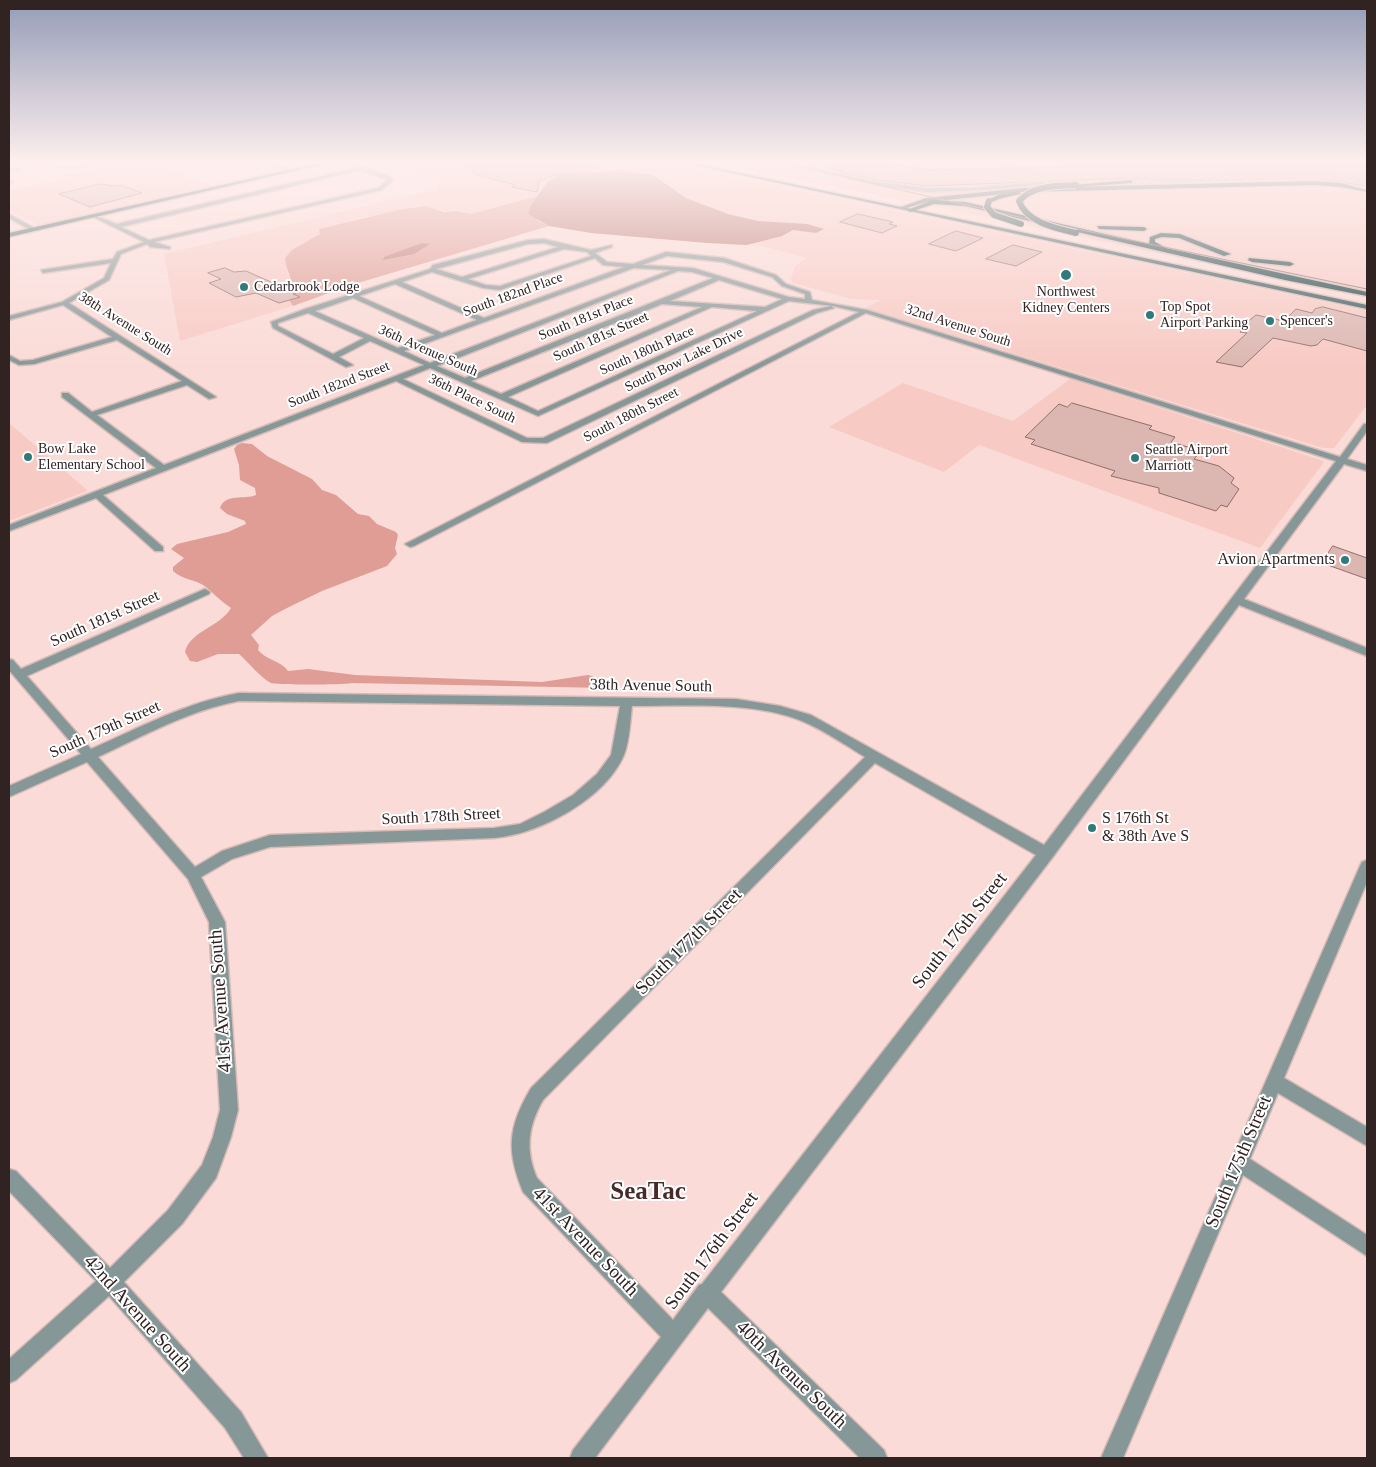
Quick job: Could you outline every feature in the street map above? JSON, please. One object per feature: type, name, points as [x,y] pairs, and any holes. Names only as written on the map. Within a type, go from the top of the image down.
[{"type":"highway","points":[[1059,231],[1142,248]]},
{"type":"highway","points":[[1072,231],[1290,282],[1367,294]]},
{"type":"highway","points":[[1081,231],[1180,253],[1290,282]]},
{"type":"highway","points":[[1180,253],[1154,244],[1151,240],[1160,236],[1181,236],[1195,240],[1213,250],[1238,257],[1290,264]]},
{"type":"main road","points":[[9,235],[27,231]]},
{"type":"main road","points":[[1017,231],[1367,307]]},
{"type":"main road","points":[[1033,231],[1238,275],[1290,282],[1367,302]]},
{"type":"main road","points":[[1238,275],[1267,286],[1290,282]]},
{"type":"street","points":[[128,231],[150,242]]},
{"type":"street","name":"38th Avenue South","points":[[196,231],[150,242],[119,253],[107,280],[64,303],[212,397]]},
{"type":"street","name":"32nd Avenue South","points":[[432,270],[435,266],[536,241],[549,242],[564,247],[580,248],[594,254],[605,264],[693,270],[717,279],[788,299],[865,311],[1367,468]]},
{"type":"street","points":[[349,365],[275,327],[274,322],[432,270],[493,288],[506,286],[594,254],[610,246]]},
{"type":"street","points":[[463,279],[564,247]]},
{"type":"street","name":"South 182nd Place","points":[[398,351],[666,254],[724,260],[774,276],[784,285],[808,293],[809,301]]},
{"type":"street","points":[[43,271],[115,261]]},
{"type":"street","name":"South 182nd Street","points":[[9,528],[680,269]]},
{"type":"street","name":"South 181st Place","points":[[465,381],[717,279]]},
{"type":"street","points":[[396,282],[482,320]]},
{"type":"street","points":[[353,296],[441,335]]},
{"type":"street","name":"South 180th Place","points":[[538,414],[788,299]]},
{"type":"street","name":"South 180th Place","points":[[659,302],[766,310]]},
{"type":"street","points":[[9,318],[64,303]]},
{"type":"street","name":"South 181st Street","points":[[502,398],[712,305]]},
{"type":"street","name":"South Bow Lake Drive","points":[[537,442],[551,438],[815,311],[842,306]]},
{"type":"street","name":"36th Avenue South","points":[[307,310],[538,414]]},
{"type":"street","name":"South 180th Street","points":[[410,544],[865,311]]},
{"type":"street","points":[[9,357],[14,361],[27,363],[118,337]]},
{"type":"street","points":[[334,357],[370,338]]},
{"type":"street","name":"36th Place South","points":[[396,378],[525,440],[537,442]]},
{"type":"street","points":[[90,415],[188,382]]},
{"type":"street","points":[[65,395],[162,468]]},
{"type":"street","name":"South 176th Street","points":[[581,1458],[706,1292],[1047,854],[1367,426]]},
{"type":"street","points":[[97,494],[160,549]]},
{"type":"street","name":"South 181st Street","points":[[14,669],[205,592]]},
{"type":"street","points":[[1238,601],[1367,652]]},
{"type":"street","name":"41st Avenue South","points":[[14,669],[193,875],[217,922],[229,1110],[222,1137],[209,1171],[175,1217],[110,1282]]},
{"type":"street","name":"38th Avenue South","points":[[217,701],[239,697],[736,703],[780,710],[807,718],[1047,854]]},
{"type":"street","name":"South 179th Street","points":[[9,792],[88,754],[217,701]]},
{"type":"street","name":"South 178th Street","points":[[193,875],[227,855],[270,841],[494,833],[522,829],[549,816],[582,794],[602,777],[617,756],[627,702]]},
{"type":"street","name":"South 177th Street","points":[[518,1138],[524,1114],[537,1094],[874,756]]},
{"type":"street","name":"South 175th Street","points":[[1112,1458],[1367,866]]},
{"type":"street","points":[[1274,1081],[1367,1137]]},
{"type":"street","name":"41st Avenue South","points":[[518,1138],[520,1164],[530,1185],[674,1336]]},
{"type":"street","points":[[1239,1162],[1367,1246]]},
{"type":"street","name":"42nd Avenue South","points":[[9,1178],[110,1282],[233,1420],[257,1458]]},
{"type":"street","points":[[9,1373],[110,1282]]},
{"type":"street","name":"40th Avenue South","points":[[706,1292],[876,1458]]},
{"type":"shaded area","points":[[259,231],[320,231],[321,234],[293,250],[287,273],[293,284],[293,292],[287,297],[293,306],[180,341],[164,254]]},
{"type":"shaded area","points":[[319,231],[531,231],[348,286],[293,306],[287,297],[293,292],[285,258],[292,250],[320,234]]},
{"type":"shaded area","points":[[582,231],[790,231],[782,236],[747,245]]},
{"type":"shaded area","points":[[789,231],[816,233],[817,231],[993,231],[1367,311],[1367,405],[1334,448],[1323,448],[865,308],[881,300],[851,299],[790,282],[795,266],[807,258],[754,244]]},
{"type":"shaded area","points":[[1054,231],[1367,231],[1367,297]]},
{"type":"shaded area","points":[[422,243],[430,244],[414,254],[383,260],[384,257]]},
{"type":"shaded area","points":[[1070,379],[1324,462],[1260,548],[979,445],[944,472],[829,427],[903,383],[1013,421]]},
{"type":"shaded area","name":"Bow Lake Elementary School","points":[[9,423],[87,490],[87,491],[9,521]]},
{"type":"shaded area","points":[[242,443],[252,444],[267,456],[312,479],[322,490],[336,495],[358,514],[369,516],[377,524],[396,532],[398,535],[395,548],[397,554],[387,566],[322,591],[287,608],[272,616],[251,635],[259,645],[258,650],[265,656],[281,664],[288,671],[308,669],[355,675],[542,682],[588,675],[602,679],[609,686],[606,688],[352,683],[275,684],[263,677],[239,654],[218,654],[197,662],[190,661],[185,652],[188,645],[199,634],[220,620],[231,608],[202,584],[181,577],[173,571],[173,567],[184,558],[171,549],[177,544],[228,532],[246,524],[245,521],[227,514],[220,508],[226,500],[256,495],[255,488],[240,480],[239,465],[234,449]]},
{"type":"building","points":[[955,231],[983,238],[956,251],[929,244]]},
{"type":"building","points":[[1013,245],[1042,252],[1016,266],[986,259]]},
{"type":"building","name":"Cedarbrook Lodge","points":[[225,268],[234,272],[246,271],[296,293],[293,294],[300,297],[279,303],[256,293],[236,297],[209,283],[221,279],[208,273]]},
{"type":"building","points":[[1323,307],[1367,318],[1367,351],[1323,339],[1317,345],[1311,346],[1273,338],[1242,367],[1216,362],[1247,333],[1240,332],[1242,329],[1240,328],[1256,315],[1284,321],[1296,309],[1312,313],[1315,309]]},
{"type":"building","name":"Seattle Airport Marriott","points":[[1072,403],[1152,426],[1149,429],[1175,437],[1171,442],[1201,451],[1194,459],[1219,466],[1234,478],[1231,483],[1239,489],[1227,507],[1221,505],[1216,511],[1159,493],[1159,488],[1111,476],[1115,471],[1031,444],[1035,440],[1025,437],[1059,404],[1067,407]]},
{"type":"building","name":"Avion Apartments","points":[[1333,546],[1367,558],[1367,579],[1322,563]]},
{"type":"tram line","points":[[1089,231],[1367,289]]},
{"type":"place","name":"Northwest Kidney Centers","points":[[1066,275]]},
{"type":"place","name":"Cedarbrook Lodge","points":[[244,287]]},
{"type":"place","name":"Top Spot Airport Parking","points":[[1150,315]]},
{"type":"place","name":"Spencer's","points":[[1270,321]]},
{"type":"place","name":"Bow Lake Elementary School","points":[[28,457]]},
{"type":"place","name":"Seattle Airport Marriott","points":[[1135,458]]},
{"type":"place","name":"Avion Apartments","points":[[1345,560]]},
{"type":"place","name":"S 176th St & 38th Ave S","points":[[1092,828]]},
{"type":"district","name":"SeaTac","points":[[648,1193]]}]
